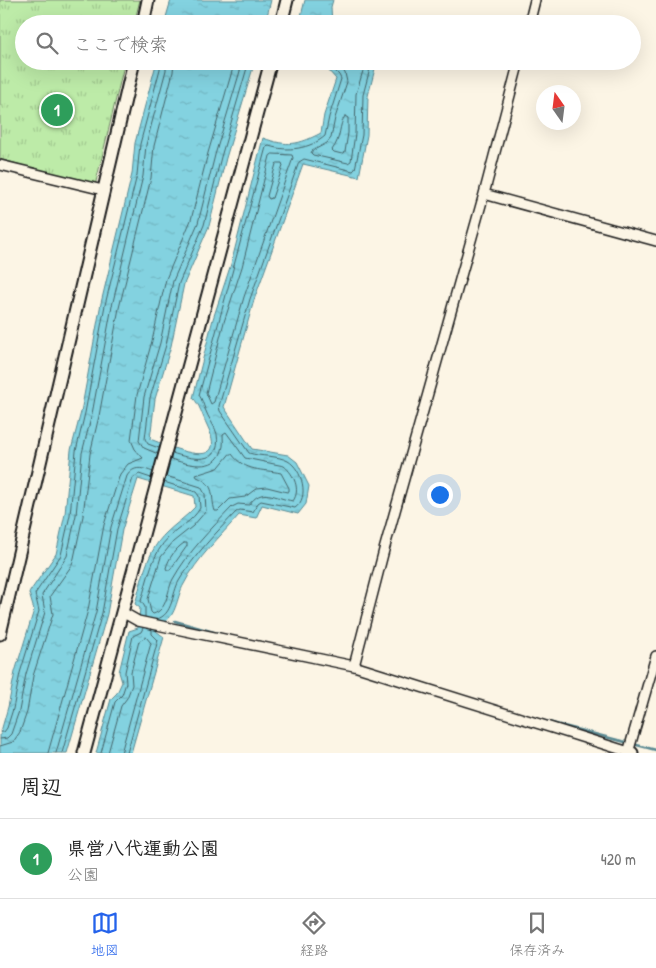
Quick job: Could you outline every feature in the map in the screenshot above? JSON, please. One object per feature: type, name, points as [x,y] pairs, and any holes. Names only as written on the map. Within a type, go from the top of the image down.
[{"type":"street","points":[[145,15],[148,0]]},
{"type":"street","points":[[283,15],[287,0]]},
{"type":"street","points":[[531,15],[535,0]]},
{"type":"street","points":[[0,634],[132,70]]},
{"type":"street","points":[[84,753],[268,70]]},
{"type":"street","points":[[354,666],[384,550],[484,194],[517,70]]},
{"type":"street","points":[[0,165],[103,190]]},
{"type":"street","points":[[484,194],[656,241]]},
{"type":"street","points":[[122,612],[138,621],[157,626],[354,666],[630,749],[656,656]]},
{"type":"green space","points":[[0,0],[140,0],[136,15],[15,15],[15,70],[123,70],[95,186],[0,159]]},
{"type":"water","points":[[171,0],[271,0],[267,15],[167,15]]},
{"type":"water","points":[[305,0],[333,0],[331,15],[301,15]]},
{"type":"water","points":[[154,70],[252,70],[226,158],[209,226],[184,284],[171,346],[155,399],[150,439],[183,451],[205,453],[211,449],[212,440],[199,407],[193,398],[213,319],[231,264],[263,138],[286,144],[306,140],[321,133],[324,115],[336,79],[328,70],[375,70],[368,96],[367,135],[359,177],[303,164],[254,300],[224,407],[252,449],[288,455],[297,462],[309,486],[306,504],[298,514],[262,505],[256,518],[239,515],[209,548],[189,574],[181,589],[173,613],[165,622],[159,624],[156,631],[164,637],[131,753],[96,753],[111,699],[117,693],[122,682],[119,672],[129,631],[138,628],[140,608],[135,604],[150,557],[154,548],[166,533],[195,507],[194,496],[138,479],[122,530],[107,614],[67,753],[0,753],[0,735],[15,672],[34,610],[29,593],[56,554],[65,514],[71,450],[81,412],[101,303],[132,174],[135,143]]},
{"type":"waterway","points":[[175,621],[221,634]]},
{"type":"waterway","points":[[533,718],[656,750]]},
{"type":"place","name":"県営八代運動公園","points":[[57,110]]}]
